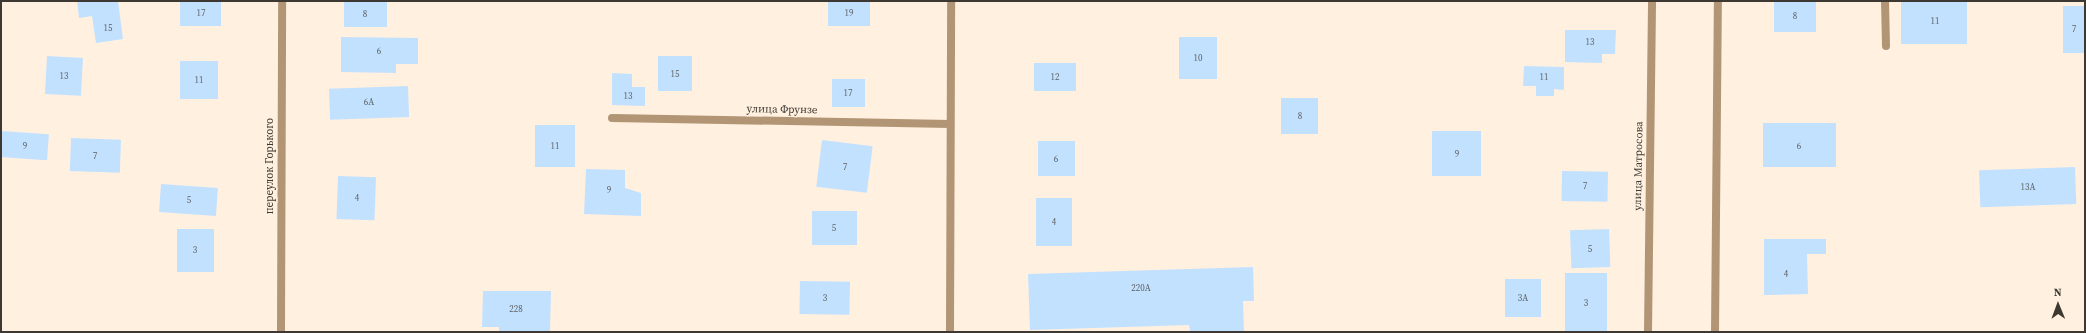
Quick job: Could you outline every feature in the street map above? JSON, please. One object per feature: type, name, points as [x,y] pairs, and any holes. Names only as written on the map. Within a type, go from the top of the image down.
[{"type":"street","name":"переулок Горького","points":[[280,332],[282,1]]},
{"type":"street","points":[[950,332],[951,1]]},
{"type":"street","name":"улица Матросова","points":[[1648,332],[1652,1]]},
{"type":"street","points":[[1715,332],[1718,1]]},
{"type":"street","points":[[1885,1],[1886,46]]},
{"type":"street","name":"улица Фрунзе","points":[[612,118],[950,124]]},
{"type":"building","points":[[77,1],[118,1],[123,39],[96,43],[92,16],[79,18]]},
{"type":"building","points":[[180,1],[221,1],[221,26],[180,26]]},
{"type":"building","points":[[344,1],[387,1],[387,27],[344,27]]},
{"type":"building","points":[[828,1],[870,1],[870,26],[828,26]]},
{"type":"building","points":[[1774,1],[1816,1],[1816,32],[1774,32]]},
{"type":"building","points":[[1901,1],[1967,1],[1967,44],[1901,44]]},
{"type":"building","points":[[2063,6],[2085,6],[2085,53],[2063,53]]},
{"type":"building","points":[[1565,30],[1616,30],[1615,54],[1602,54],[1602,63],[1565,62]]},
{"type":"building","points":[[341,37],[418,38],[418,64],[396,64],[396,73],[341,72]]},
{"type":"building","points":[[1179,37],[1217,37],[1217,79],[1179,79]]},
{"type":"building","points":[[47,56],[83,58],[81,96],[45,94]]},
{"type":"building","points":[[658,56],[692,56],[692,91],[658,91]]},
{"type":"building","points":[[180,61],[218,61],[218,99],[180,99]]},
{"type":"building","points":[[1034,63],[1076,63],[1076,91],[1034,91]]},
{"type":"building","points":[[1524,66],[1564,67],[1564,90],[1554,89],[1554,96],[1536,96],[1536,86],[1523,86]]},
{"type":"building","points":[[612,73],[632,74],[632,87],[645,87],[645,106],[612,105]]},
{"type":"building","points":[[832,79],[865,79],[865,107],[832,107]]},
{"type":"building","points":[[408,86],[409,117],[330,120],[329,89]]},
{"type":"building","points":[[1281,98],[1318,98],[1318,134],[1281,134]]},
{"type":"building","points":[[1763,123],[1836,123],[1836,167],[1763,167]]},
{"type":"building","points":[[535,125],[575,125],[575,167],[535,167]]},
{"type":"building","points":[[1,131],[49,134],[47,160],[1,157]]},
{"type":"building","points":[[1432,131],[1481,131],[1481,176],[1432,176]]},
{"type":"building","points":[[71,138],[121,140],[120,173],[70,171]]},
{"type":"building","points":[[822,140],[873,146],[867,193],[816,187]]},
{"type":"building","points":[[1038,141],[1075,141],[1075,176],[1038,176]]},
{"type":"building","points":[[2075,167],[2076,204],[1980,207],[1979,170]]},
{"type":"building","points":[[586,169],[625,170],[625,188],[641,193],[641,216],[584,214]]},
{"type":"building","points":[[1562,171],[1608,172],[1607,202],[1561,201]]},
{"type":"building","points":[[338,176],[376,177],[374,220],[336,219]]},
{"type":"building","points":[[161,184],[218,188],[216,216],[159,212]]},
{"type":"building","points":[[1036,198],[1072,198],[1072,246],[1036,246]]},
{"type":"building","points":[[812,211],[857,211],[857,245],[812,245]]},
{"type":"building","points":[[177,229],[214,229],[214,272],[177,272]]},
{"type":"building","points":[[1609,229],[1610,267],[1571,268],[1570,230]]},
{"type":"building","points":[[1764,239],[1826,239],[1826,254],[1807,254],[1808,294],[1764,295]]},
{"type":"building","points":[[1253,267],[1254,301],[1243,301],[1244,332],[1190,332],[1189,325],[1030,330],[1028,274]]},
{"type":"building","points":[[1565,273],[1607,273],[1607,332],[1565,332]]},
{"type":"building","points":[[1505,279],[1541,279],[1541,317],[1505,317]]},
{"type":"building","points":[[800,281],[850,282],[849,315],[799,314]]},
{"type":"building","points":[[483,291],[551,291],[550,332],[499,332],[499,327],[482,327]]}]
